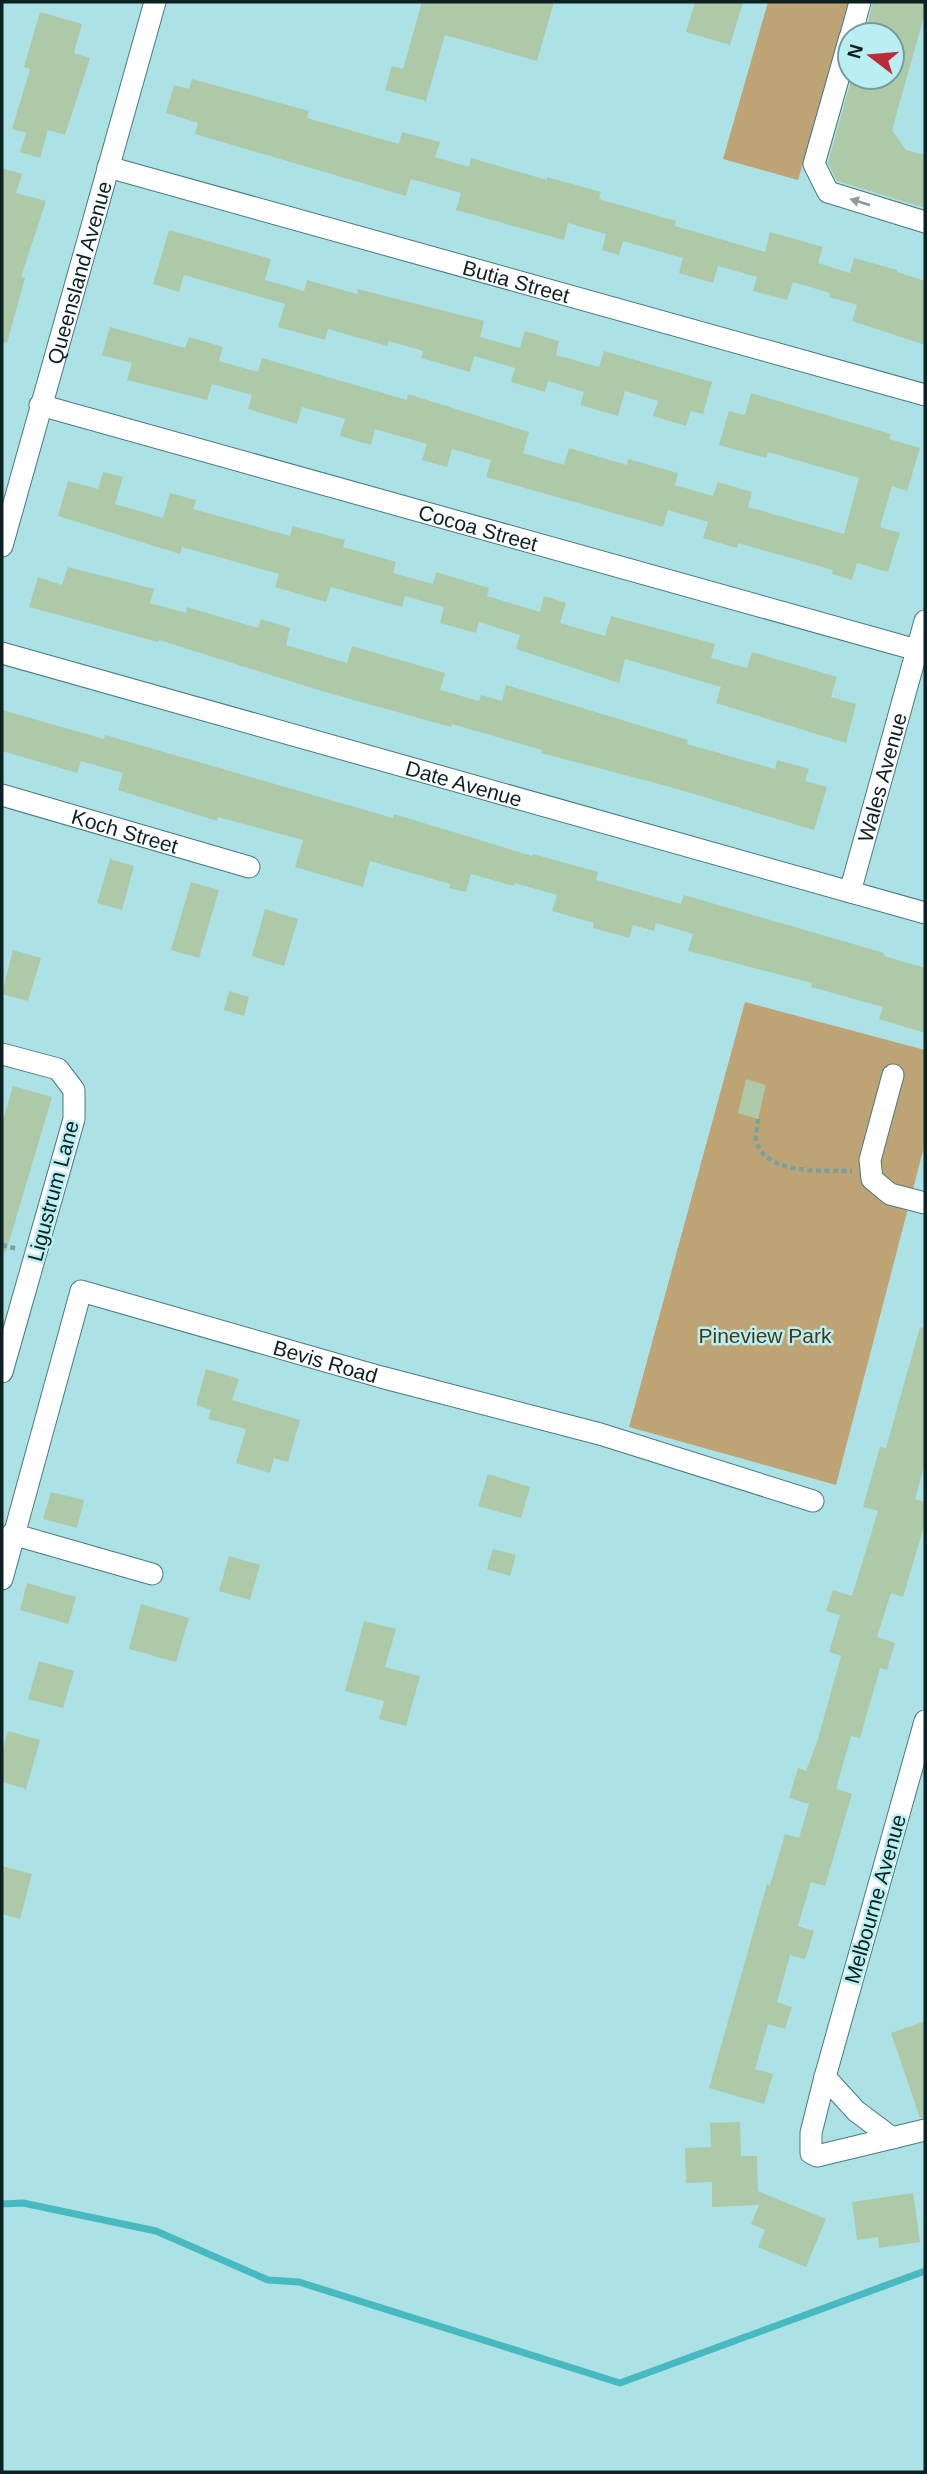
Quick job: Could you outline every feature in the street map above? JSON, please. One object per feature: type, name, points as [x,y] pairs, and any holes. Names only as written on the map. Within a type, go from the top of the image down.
[{"type":"street","name":"Queensland Avenue","points":[[2,546],[155,2]]},
{"type":"street","points":[[854,21],[860,2]]},
{"type":"street","points":[[836,86],[814,164],[828,192],[925,222]]},
{"type":"street","name":"Butia Street","points":[[108,167],[925,395]]},
{"type":"street","name":"Cocoa Street","points":[[40,405],[917,650]]},
{"type":"street","name":"Wales Avenue","points":[[850,892],[925,621]]},
{"type":"street","name":"Date Avenue","points":[[2,653],[925,913]]},
{"type":"street","name":"Koch Street","points":[[2,795],[249,866]]},
{"type":"street","name":"Ligustrum Lane","points":[[2,1054],[58,1069],[74,1090],[74,1119],[2,1372]]},
{"type":"street","points":[[893,1075],[870,1160],[872,1179],[890,1194],[925,1203]]},
{"type":"street","name":"Bevis Road","points":[[2,1579],[12,1534],[81,1291],[381,1377],[600,1434],[813,1501]]},
{"type":"street","points":[[12,1534],[152,1574]]},
{"type":"street","name":"Melbourne Avenue","points":[[892,2138],[817,2156],[811,2153],[811,2133],[825,2077],[925,1721]]},
{"type":"street","points":[[825,2077],[856,2111],[892,2138],[925,2130]]},
{"type":"path","points":[[758,1119],[756,1141],[764,1154],[778,1164],[871,1170]]},
{"type":"green space","points":[[768,2],[852,2],[846,21],[836,21],[836,55],[798,180],[723,159]]},
{"type":"green space","name":"Pineview Park","points":[[745,1002],[925,1050],[925,1143],[836,1485],[629,1427]]},
{"type":"building","points":[[422,2],[554,2],[537,61],[445,35],[426,101],[385,90],[392,66],[403,69]]},
{"type":"building","points":[[695,2],[743,2],[730,45],[686,32]]},
{"type":"building","points":[[873,2],[925,2],[925,13],[906,80],[906,21],[868,21]]},
{"type":"building","points":[[40,12],[82,24],[74,53],[90,58],[65,135],[48,130],[40,158],[20,152],[26,133],[12,129],[30,69],[24,67]]},
{"type":"building","points":[[192,79],[309,111],[307,118],[399,144],[402,132],[440,142],[435,157],[469,167],[471,158],[601,192],[599,199],[676,221],[675,226],[765,252],[770,232],[823,247],[818,263],[850,273],[854,258],[897,270],[925,281],[925,345],[852,321],[857,305],[829,297],[830,293],[793,282],[787,300],[753,291],[757,277],[718,266],[713,283],[679,273],[683,258],[623,241],[619,255],[602,250],[606,234],[568,223],[564,240],[456,210],[461,193],[411,179],[406,196],[195,134],[198,123],[166,113],[174,85],[189,89]]},
{"type":"building","points":[[848,91],[903,91],[892,130],[906,150],[925,155],[925,208],[837,181],[828,163]]},
{"type":"building","points":[[2,168],[22,174],[16,193],[46,201],[21,277],[25,278],[7,343],[2,342]]},
{"type":"building","points":[[169,230],[271,259],[265,280],[304,291],[307,280],[357,294],[358,289],[484,321],[480,337],[520,348],[525,331],[559,341],[556,355],[599,367],[604,351],[712,382],[703,414],[691,411],[686,426],[653,416],[658,401],[625,391],[618,416],[580,405],[584,392],[548,381],[545,392],[511,382],[515,368],[474,356],[470,372],[421,358],[423,351],[389,341],[387,346],[328,329],[325,340],[278,327],[285,304],[184,275],[179,292],[153,284]]},
{"type":"building","points":[[110,327],[185,348],[189,337],[223,347],[219,361],[258,372],[262,358],[407,400],[408,394],[529,432],[523,453],[564,465],[569,448],[627,465],[628,459],[678,473],[675,485],[713,496],[718,482],[752,492],[748,507],[844,534],[859,478],[768,452],[766,458],[719,445],[729,411],[745,415],[751,393],[891,434],[889,439],[920,448],[907,491],[892,486],[880,527],[900,533],[888,572],[857,563],[852,580],[832,574],[833,570],[738,543],[737,548],[703,538],[708,522],[668,510],[663,527],[486,477],[491,460],[452,449],[447,467],[422,460],[427,444],[375,429],[371,445],[340,436],[345,419],[302,407],[297,424],[248,409],[252,395],[212,384],[207,400],[127,380],[132,363],[102,355]]},
{"type":"building","points":[[103,472],[123,477],[115,504],[163,518],[170,493],[196,500],[193,509],[290,536],[293,526],[345,540],[343,547],[396,562],[393,573],[433,584],[436,572],[489,588],[487,596],[540,612],[544,596],[566,603],[560,623],[605,636],[611,616],[715,644],[711,658],[747,668],[752,652],[837,677],[831,697],[856,704],[846,743],[716,703],[721,687],[625,659],[619,683],[516,649],[520,635],[479,622],[476,633],[440,623],[444,607],[405,596],[402,607],[331,587],[326,602],[275,587],[279,574],[182,547],[180,554],[58,516],[68,481],[98,489]]},
{"type":"building","points":[[68,567],[154,589],[150,603],[186,613],[187,607],[258,628],[261,619],[290,628],[286,645],[347,663],[352,646],[445,673],[440,690],[479,701],[481,695],[502,701],[506,685],[688,740],[687,744],[775,769],[777,760],[809,769],[805,781],[827,787],[814,830],[674,788],[541,753],[542,750],[452,724],[451,727],[325,692],[159,640],[158,642],[29,607],[38,577],[62,585]]},
{"type":"building","points":[[2,710],[104,739],[105,735],[393,818],[394,814],[532,856],[533,854],[598,872],[596,880],[681,904],[684,895],[884,953],[884,956],[925,968],[925,1033],[879,1019],[883,1007],[811,987],[812,983],[688,951],[693,934],[656,923],[654,931],[633,925],[629,938],[593,928],[594,923],[552,911],[557,895],[515,883],[514,886],[471,874],[466,892],[449,888],[450,884],[370,861],[363,887],[295,867],[303,840],[218,817],[217,821],[118,790],[123,773],[81,761],[77,773],[2,751]]},
{"type":"building","points":[[110,859],[134,866],[122,910],[97,903]]},
{"type":"building","points":[[191,882],[219,890],[199,958],[171,950]]},
{"type":"building","points":[[265,909],[298,919],[284,966],[252,956]]},
{"type":"building","points":[[13,950],[41,958],[28,1001],[2,994]]},
{"type":"building","points":[[229,991],[249,997],[244,1016],[224,1010]]},
{"type":"building","points":[[746,1079],[766,1085],[758,1119],[738,1113]]},
{"type":"building","points":[[13,1086],[52,1097],[6,1252],[2,1251],[2,1124]]},
{"type":"building","points":[[920,1327],[925,1328],[925,1463],[915,1499],[925,1502],[925,1523],[903,1597],[891,1593],[877,1637],[895,1643],[887,1670],[880,1668],[860,1738],[851,1736],[836,1789],[852,1794],[825,1886],[811,1882],[798,1926],[814,1931],[805,1959],[790,1955],[777,2002],[792,2007],[785,2029],[768,2024],[755,2069],[773,2074],[764,2104],[709,2088],[767,1884],[770,1885],[785,1834],[799,1838],[809,1804],[789,1798],[798,1768],[806,1771],[817,1742],[841,1656],[829,1652],[840,1615],[826,1611],[833,1590],[852,1596],[878,1511],[863,1507],[880,1447],[886,1448]]},
{"type":"building","points":[[206,1369],[239,1379],[232,1400],[300,1420],[288,1462],[274,1458],[270,1473],[236,1463],[246,1429],[208,1419],[211,1410],[196,1405]]},
{"type":"building","points":[[488,1474],[530,1487],[521,1518],[478,1506]]},
{"type":"building","points":[[51,1492],[84,1500],[77,1528],[43,1519]]},
{"type":"building","points":[[493,1549],[516,1555],[510,1576],[487,1569]]},
{"type":"building","points":[[229,1556],[260,1565],[250,1600],[219,1591]]},
{"type":"building","points":[[27,1583],[76,1597],[68,1624],[20,1610]]},
{"type":"building","points":[[141,1604],[189,1618],[176,1662],[129,1649]]},
{"type":"building","points":[[364,1621],[396,1629],[385,1667],[420,1676],[406,1726],[379,1719],[384,1701],[345,1691]]},
{"type":"building","points":[[39,1661],[74,1671],[63,1708],[28,1699]]},
{"type":"building","points":[[8,1731],[40,1740],[26,1789],[2,1782],[2,1752]]},
{"type":"building","points":[[2,1866],[32,1874],[20,1919],[2,1914]]},
{"type":"building","points":[[925,2021],[925,2117],[920,2118],[891,2033]]},
{"type":"building","points":[[740,2122],[741,2156],[757,2156],[758,2191],[826,2219],[806,2267],[758,2247],[765,2230],[751,2224],[759,2205],[712,2207],[712,2182],[686,2183],[685,2148],[711,2147],[710,2123]]},
{"type":"building","points":[[913,2193],[920,2242],[879,2248],[878,2237],[857,2240],[852,2202]]},
{"type":"waterway","points":[[2,2204],[23,2203],[156,2231],[268,2280],[299,2282],[620,2383],[925,2271]]}]
